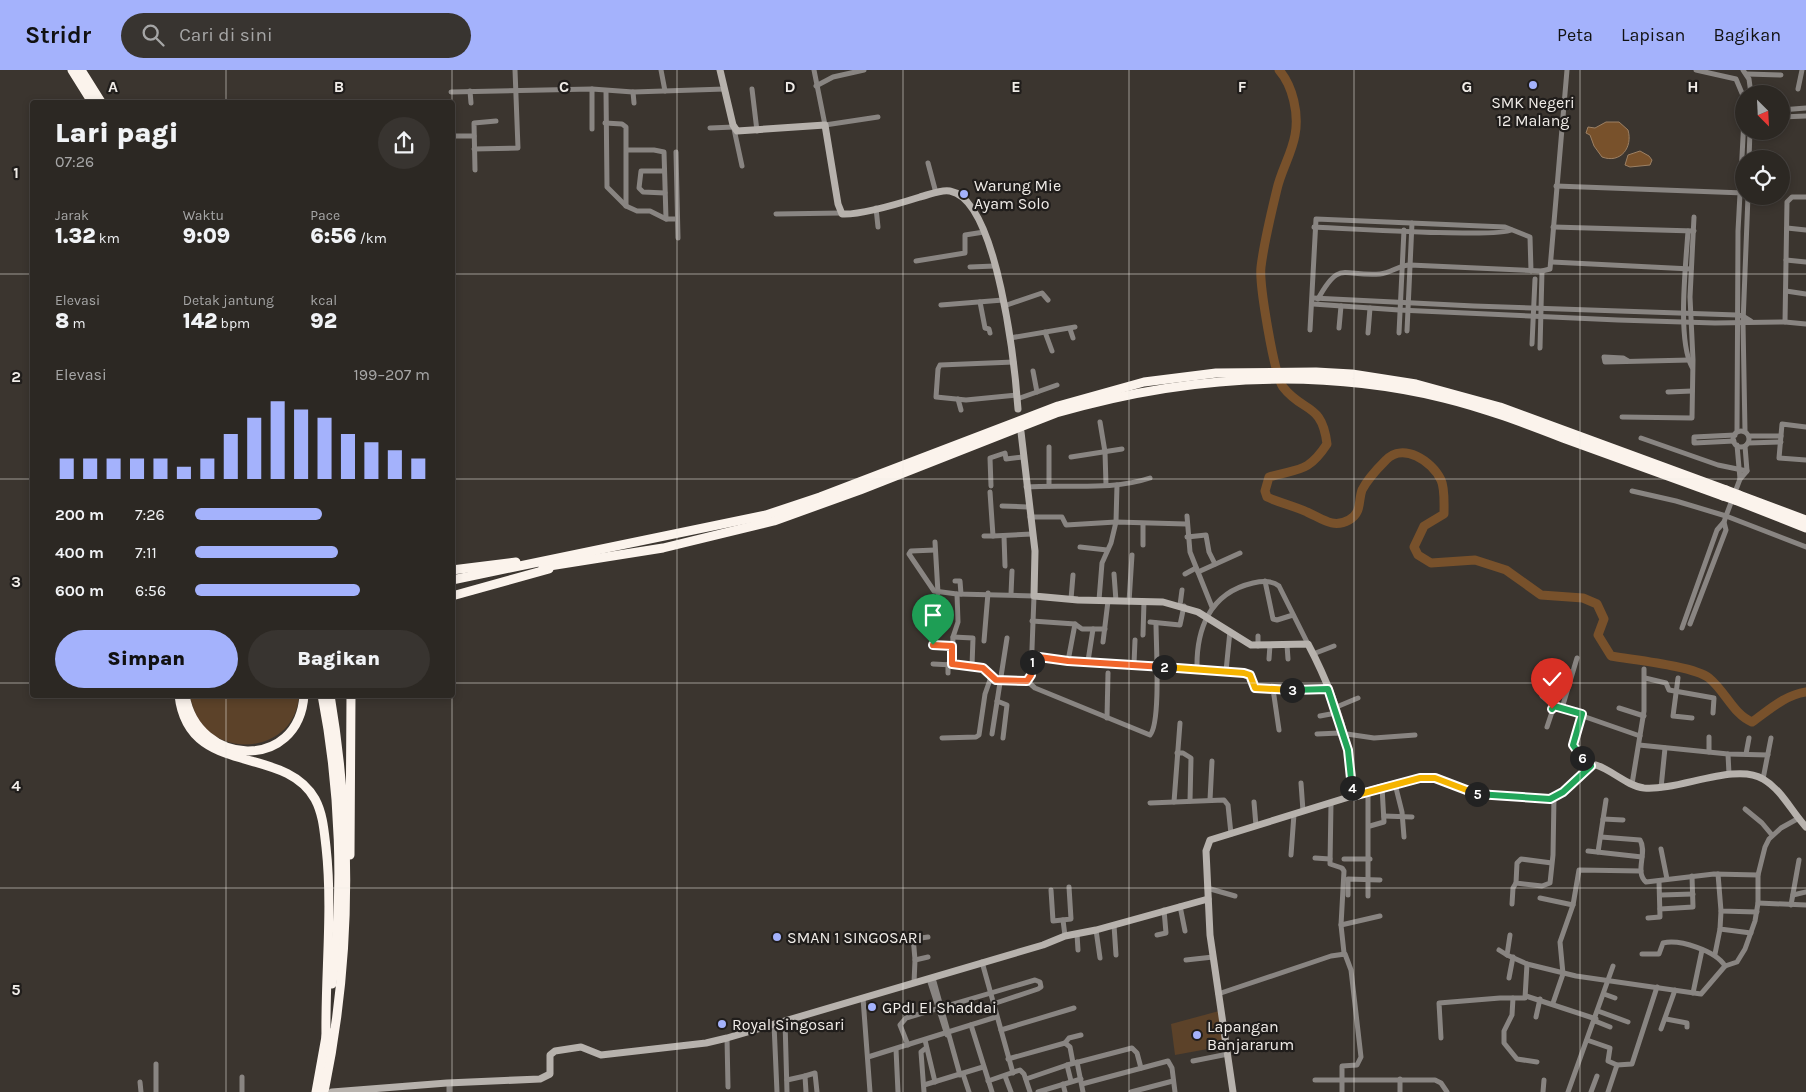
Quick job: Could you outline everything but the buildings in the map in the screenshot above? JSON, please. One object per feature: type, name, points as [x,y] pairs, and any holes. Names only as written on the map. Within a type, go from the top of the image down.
[{"type":"highway","points":[[72,70],[91,100]]},
{"type":"highway","points":[[81,70],[100,100]]},
{"type":"highway","points":[[455,570],[663,548],[774,521],[860,490],[1056,413],[1150,390],[1243,376]]},
{"type":"highway","points":[[455,585],[659,535],[738,521],[793,506],[1023,418],[1099,393],[1153,381],[1243,376],[1384,378],[1446,391],[1500,407],[1737,498],[1806,528]]},
{"type":"highway","points":[[1737,498],[1806,520]]},
{"type":"highway","points":[[455,579],[571,558]]},
{"type":"highway","points":[[455,595],[571,558]]},
{"type":"highway","points":[[180,698],[185,718],[204,742],[223,754],[288,774],[306,786],[318,806],[322,816],[328,866],[326,1037]]},
{"type":"highway","points":[[186,698],[190,714],[204,734],[224,748],[253,752],[270,747],[288,734],[299,716],[303,698]]},
{"type":"highway","points":[[316,1092],[326,1037],[337,924],[338,859],[333,777],[322,698]]},
{"type":"highway","points":[[330,698],[340,773],[346,903]]},
{"type":"highway","points":[[324,1092],[340,986],[351,831],[351,698]]},
{"type":"street","points":[[474,149],[518,148],[515,70]]},
{"type":"street","points":[[661,70],[665,91]]},
{"type":"street","points":[[720,70],[742,166]]},
{"type":"street","points":[[814,70],[838,204],[842,213]]},
{"type":"street","points":[[816,86],[833,77],[864,70]]},
{"type":"street","points":[[1314,300],[1335,274],[1343,272],[1381,274],[1402,265],[1531,271],[1550,269],[1567,70]]},
{"type":"street","points":[[1696,70],[1719,72],[1736,78],[1739,85]]},
{"type":"street","points":[[1798,89],[1802,70]]},
{"type":"street","points":[[1749,85],[1745,72],[1781,75]]},
{"type":"street","points":[[592,89],[592,129]]},
{"type":"street","points":[[452,92],[592,89],[633,92],[725,89]]},
{"type":"street","points":[[752,89],[757,130]]},
{"type":"street","points":[[470,91],[471,103]]},
{"type":"street","points":[[606,91],[606,186],[626,206],[637,211],[652,212],[666,219],[677,219]]},
{"type":"street","points":[[633,92],[634,103]]},
{"type":"street","points":[[1790,109],[1806,108]]},
{"type":"street","points":[[1790,117],[1806,116]]},
{"type":"street","points":[[710,128],[734,128],[741,132],[825,125],[878,117]]},
{"type":"street","points":[[475,170],[474,124],[476,121],[496,120]]},
{"type":"street","points":[[605,123],[623,124],[626,127],[628,150],[626,206]]},
{"type":"street","points":[[455,136],[474,136]]},
{"type":"street","points":[[628,150],[663,151],[666,219]]},
{"type":"street","points":[[676,152],[678,238]]},
{"type":"street","points":[[928,163],[936,193]]},
{"type":"street","points":[[665,193],[643,192],[639,188],[641,171],[676,166]]},
{"type":"street","points":[[1556,186],[1735,192]]},
{"type":"street","points":[[776,214],[851,214],[936,193],[949,191],[959,195],[973,211],[984,232],[995,266],[1014,362],[1018,409]]},
{"type":"street","points":[[1785,322],[1788,200],[1793,197],[1806,197]]},
{"type":"street","points":[[1690,624],[1726,530],[1724,522],[1726,516],[1740,479],[1747,471],[1747,434],[1740,323],[1737,315],[1741,205]]},
{"type":"street","points":[[1740,479],[1735,443],[1748,205]]},
{"type":"street","points":[[876,208],[878,227]]},
{"type":"street","points":[[1622,417],[1692,418],[1692,367],[1687,322],[1688,269],[1694,217]]},
{"type":"street","points":[[1310,330],[1314,300],[1314,226],[1316,219],[1495,226],[1530,237],[1531,271]]},
{"type":"street","points":[[1407,331],[1412,222]]},
{"type":"street","points":[[1314,226],[1500,233],[1510,230]]},
{"type":"street","points":[[1552,228],[1691,231]]},
{"type":"street","points":[[1787,228],[1806,230]]},
{"type":"street","points":[[1399,333],[1404,230]]},
{"type":"street","points":[[916,261],[965,253],[965,235],[984,232]]},
{"type":"street","points":[[1786,260],[1806,262]]},
{"type":"street","points":[[1552,262],[1688,269]]},
{"type":"street","points":[[970,267],[995,266]]},
{"type":"street","points":[[1540,348],[1542,271]]},
{"type":"street","points":[[1532,344],[1535,278]]},
{"type":"street","points":[[1786,291],[1806,294]]},
{"type":"street","points":[[941,305],[980,302],[1003,303],[1042,293],[1048,300]]},
{"type":"street","points":[[1314,300],[1737,315],[1751,321]]},
{"type":"street","points":[[1314,300],[1341,306],[1399,310],[1687,322],[1740,323],[1751,321],[1806,324]]},
{"type":"street","points":[[980,302],[985,328],[989,329],[990,333]]},
{"type":"street","points":[[1339,328],[1341,306]]},
{"type":"street","points":[[1368,334],[1370,308]]},
{"type":"street","points":[[1569,317],[1570,310]]},
{"type":"street","points":[[1010,338],[1072,328],[1073,338]]},
{"type":"street","points":[[1045,332],[1052,350]]},
{"type":"street","points":[[1628,361],[1691,360]]},
{"type":"street","points":[[1014,362],[939,366],[937,398],[1017,397],[1057,385]]},
{"type":"street","points":[[1034,372],[1037,392]]},
{"type":"street","points":[[1668,392],[1692,391]]},
{"type":"street","points":[[958,399],[961,410]]},
{"type":"street","points":[[1100,422],[1105,452],[1106,485]]},
{"type":"street","points":[[1806,426],[1782,424],[1779,458],[1806,460]]},
{"type":"street","points":[[1021,432],[1029,517],[1035,551],[1031,675],[1027,681]]},
{"type":"street","points":[[1690,455],[1694,437],[1736,433],[1781,439]]},
{"type":"street","points":[[1641,438],[1738,470],[1747,471]]},
{"type":"street","points":[[1694,443],[1747,444],[1781,439]]},
{"type":"street","points":[[1049,447],[1049,486]]},
{"type":"street","points":[[1071,457],[1122,449]]},
{"type":"street","points":[[991,486],[990,458],[1005,453],[1006,458],[1023,457]]},
{"type":"street","points":[[1026,487],[1117,485],[1150,478]]},
{"type":"street","points":[[1099,600],[1101,567],[1106,550],[1111,543],[1116,522],[1117,485]]},
{"type":"street","points":[[1632,491],[1676,501],[1726,516],[1806,547]]},
{"type":"street","points":[[990,492],[993,536]]},
{"type":"street","points":[[1002,506],[1028,507]]},
{"type":"street","points":[[1187,516],[1188,537],[1197,570],[1212,606]]},
{"type":"street","points":[[1029,517],[1062,517],[1066,525],[1116,522],[1186,524]]},
{"type":"street","points":[[1682,628],[1719,526],[1724,522]]},
{"type":"street","points":[[1143,524],[1144,545]]},
{"type":"street","points":[[984,536],[1032,534]]},
{"type":"street","points":[[1188,537],[1206,535],[1209,552],[1215,564]]},
{"type":"street","points":[[1004,536],[1005,566]]},
{"type":"street","points":[[935,542],[938,593]]},
{"type":"street","points":[[1080,547],[1106,550]]},
{"type":"street","points":[[935,550],[911,550],[909,554],[931,589],[938,593],[988,593],[1108,601],[1144,601],[1182,606],[1206,616],[1249,644],[1258,646],[1308,644]]},
{"type":"street","points":[[1185,574],[1240,553]]},
{"type":"street","points":[[1129,602],[1132,555]]},
{"type":"street","points":[[1011,594],[1012,571]]},
{"type":"street","points":[[1114,574],[1116,601]]},
{"type":"street","points":[[1701,574],[1707,577]]},
{"type":"street","points":[[1071,599],[1073,576]]},
{"type":"street","points":[[948,673],[953,637],[958,622],[960,581],[955,581]]},
{"type":"street","points":[[1265,581],[1273,619],[1293,614]]},
{"type":"street","points":[[1197,670],[1197,646],[1206,616],[1212,606],[1237,589],[1265,581],[1279,586],[1313,654],[1344,734],[1350,761],[1353,796]]},
{"type":"street","points":[[1150,622],[1180,625],[1182,590]]},
{"type":"street","points":[[984,642],[988,593]]},
{"type":"street","points":[[1103,642],[1108,601]]},
{"type":"street","points":[[1143,635],[1144,601]]},
{"type":"street","points":[[1032,621],[1075,624],[1081,628],[1105,629]]},
{"type":"street","points":[[933,664],[972,666],[984,669],[991,677],[1000,680],[1027,681],[1035,688],[1150,736],[1154,730],[1155,718],[1156,623]]},
{"type":"street","points":[[1068,661],[1075,624]]},
{"type":"street","points":[[1088,661],[1093,629]]},
{"type":"street","points":[[1226,671],[1230,631]]},
{"type":"street","points":[[1258,636],[1258,646]]},
{"type":"street","points":[[953,637],[973,638],[972,666]]},
{"type":"street","points":[[992,734],[1008,638]]},
{"type":"street","points":[[1134,664],[1135,640]]},
{"type":"street","points":[[933,645],[952,646]]},
{"type":"street","points":[[1287,645],[1288,659]]},
{"type":"street","points":[[1270,646],[1270,659]]},
{"type":"street","points":[[1313,654],[1334,646]]},
{"type":"street","points":[[1032,656],[1068,661],[1134,664],[1248,674],[1255,688],[1328,689]]},
{"type":"street","points":[[1562,708],[1571,672],[1577,658]]},
{"type":"street","points":[[1540,664],[1571,672]]},
{"type":"street","points":[[1632,784],[1644,716],[1644,668]]},
{"type":"street","points":[[1108,673],[1108,718]]},
{"type":"street","points":[[942,738],[976,737],[979,735],[985,694],[991,677]]},
{"type":"street","points":[[1645,678],[1666,683],[1669,690],[1675,692],[1714,698],[1713,713]]},
{"type":"street","points":[[1678,678],[1673,716],[1692,718]]},
{"type":"street","points":[[1273,689],[1279,730]]},
{"type":"street","points":[[1542,696],[1554,706],[1582,714],[1640,736]]},
{"type":"street","points":[[1320,716],[1335,711],[1358,698]]},
{"type":"street","points":[[998,701],[1007,705],[1003,738]]},
{"type":"street","points":[[1547,727],[1554,706]]},
{"type":"street","points":[[1619,708],[1644,716]]},
{"type":"street","points":[[1582,714],[1573,745],[1589,768]]},
{"type":"street","points":[[1174,802],[1180,723]]},
{"type":"street","points":[[1317,734],[1344,734],[1374,738],[1416,735]]},
{"type":"street","points":[[1709,737],[1709,752]]},
{"type":"street","points":[[1746,754],[1749,738]]},
{"type":"street","points":[[1763,779],[1771,738]]},
{"type":"street","points":[[1638,745],[1728,754],[1768,754]]},
{"type":"street","points":[[1661,788],[1665,748]]},
{"type":"street","points":[[1177,753],[1183,753],[1191,758],[1190,801]]},
{"type":"street","points":[[1728,754],[1729,774]]},
{"type":"street","points":[[1210,800],[1212,761]]},
{"type":"street","points":[[1233,1092],[1213,957],[1208,899],[1208,843],[1214,839],[1382,787],[1431,778],[1479,794],[1544,800],[1554,797],[1576,781],[1589,768],[1604,767],[1632,784],[1644,788],[1661,788],[1729,774],[1751,773],[1763,779],[1782,795],[1806,827]]},
{"type":"street","points":[[1301,783],[1303,811]]},
{"type":"street","points":[[1395,784],[1402,815],[1404,837]]},
{"type":"street","points":[[1370,826],[1384,822],[1382,787]]},
{"type":"street","points":[[1368,792],[1370,826],[1370,879],[1368,896]]},
{"type":"street","points":[[1516,883],[1547,886],[1550,882],[1554,797]]},
{"type":"street","points":[[1150,803],[1224,800],[1227,802],[1231,834]]},
{"type":"street","points":[[1598,852],[1606,800]]},
{"type":"street","points":[[1254,802],[1256,826]]},
{"type":"street","points":[[1331,803],[1330,859],[1332,866],[1342,868],[1344,871],[1341,925],[1344,954],[1351,970],[1361,1057],[1357,1065],[1342,1066],[1342,1092]]},
{"type":"street","points":[[1745,809],[1762,823],[1772,835]]},
{"type":"street","points":[[1291,854],[1294,814]]},
{"type":"street","points":[[1384,816],[1402,815],[1412,818]]},
{"type":"street","points":[[1499,950],[1527,964],[1563,974],[1608,982],[1702,994],[1725,966],[1738,960],[1751,933],[1757,912],[1758,875],[1765,847],[1772,835],[1799,818]]},
{"type":"street","points":[[1603,819],[1623,820]]},
{"type":"street","points":[[1601,837],[1640,840],[1643,845],[1641,871],[1644,882],[1718,874],[1758,875]]},
{"type":"street","points":[[1661,849],[1667,880]]},
{"type":"street","points":[[1588,851],[1642,857]]},
{"type":"street","points":[[1315,858],[1330,859]]},
{"type":"street","points":[[1344,859],[1370,858]]},
{"type":"street","points":[[1512,904],[1512,888],[1516,883],[1517,863],[1521,859],[1552,859]]},
{"type":"street","points":[[1791,905],[1799,860]]},
{"type":"street","points":[[1553,1003],[1563,974],[1560,942],[1573,905],[1579,870],[1641,871]]},
{"type":"street","points":[[1715,954],[1721,911],[1718,874]]},
{"type":"street","points":[[1660,909],[1693,907],[1692,876]]},
{"type":"street","points":[[1348,895],[1348,879],[1380,880]]},
{"type":"street","points":[[1648,918],[1660,918],[1659,881]]},
{"type":"street","points":[[1051,890],[1053,922],[1071,918],[1069,887]]},
{"type":"street","points":[[1208,888],[1235,896]]},
{"type":"street","points":[[1793,895],[1806,892]]},
{"type":"street","points":[[1661,894],[1693,894]]},
{"type":"street","points":[[1540,898],[1573,905]]},
{"type":"street","points":[[332,1092],[543,1078],[551,1073],[550,1055],[555,1051],[584,1048],[601,1055],[706,1043],[1043,945],[1065,936],[1096,930],[1208,899]]},
{"type":"street","points":[[1758,903],[1806,905]]},
{"type":"street","points":[[1180,906],[1185,931]]},
{"type":"street","points":[[1157,935],[1166,934],[1164,910]]},
{"type":"street","points":[[1721,911],[1757,912]]},
{"type":"street","points":[[1341,925],[1380,916]]},
{"type":"street","points":[[1063,920],[1065,936]]},
{"type":"street","points":[[1114,925],[1116,955]]},
{"type":"street","points":[[1720,929],[1751,933]]},
{"type":"street","points":[[1096,930],[1100,958]]},
{"type":"street","points":[[1077,934],[1078,950]]},
{"type":"street","points":[[1509,978],[1510,935]]},
{"type":"street","points":[[914,983],[915,960],[913,938],[928,936]]},
{"type":"street","points":[[1642,954],[1659,954],[1662,945],[1667,942],[1715,954],[1725,966]]},
{"type":"street","points":[[1693,993],[1702,950]]},
{"type":"street","points":[[1218,994],[1331,956],[1344,954]]},
{"type":"street","points":[[915,960],[928,957]]},
{"type":"street","points":[[1186,960],[1213,957]]},
{"type":"street","points":[[982,962],[1013,1073]]},
{"type":"street","points":[[1526,996],[1527,964]]},
{"type":"street","points":[[1568,1092],[1613,966]]},
{"type":"street","points":[[931,978],[968,1092]]},
{"type":"street","points":[[908,1045],[900,1025],[901,1021],[1035,980],[1039,981],[1041,985],[1034,991],[993,1004]]},
{"type":"street","points":[[1587,1040],[1609,1048],[1611,1051],[1608,1060],[1617,1065],[1629,1065],[1633,1062],[1656,987]]},
{"type":"street","points":[[1661,1029],[1676,990]]},
{"type":"street","points":[[1604,994],[1615,998]]},
{"type":"street","points":[[1441,1038],[1439,1003],[1480,999],[1525,998],[1526,996],[1553,1003],[1610,1027]]},
{"type":"street","points":[[863,998],[870,1092]]},
{"type":"street","points":[[1513,998],[1512,1015],[1504,1031],[1504,1043],[1517,1059],[1537,1062]]},
{"type":"street","points":[[1536,1017],[1540,999]]},
{"type":"street","points":[[1000,1030],[1074,1008]]},
{"type":"street","points":[[1598,1011],[1628,1022]]},
{"type":"street","points":[[868,1057],[948,1034],[996,1017]]},
{"type":"street","points":[[1666,1019],[1687,1023],[1687,1027]]},
{"type":"street","points":[[785,1021],[787,1092]]},
{"type":"street","points":[[774,1024],[777,1092]]},
{"type":"street","points":[[971,1025],[992,1092]]},
{"type":"street","points":[[1008,1059],[1065,1043],[1069,1038],[1081,1035]]},
{"type":"street","points":[[727,1038],[728,1087]]},
{"type":"street","points":[[925,1040],[935,1082]]},
{"type":"street","points":[[1065,1043],[1070,1047],[1072,1064],[1071,1082]]},
{"type":"street","points":[[924,1092],[921,1051],[926,1048]]},
{"type":"street","points":[[1026,1079],[1072,1064],[1133,1048],[1141,1068]]},
{"type":"street","points":[[896,1049],[898,1092]]},
{"type":"street","points":[[1193,1061],[1228,1054]]},
{"type":"street","points":[[1038,1092],[1071,1082],[1169,1061],[1175,1092]]},
{"type":"street","points":[[156,1064],[156,1092]]},
{"type":"street","points":[[1072,1064],[1082,1081],[1083,1092]]},
{"type":"street","points":[[1608,1092],[1617,1065]]},
{"type":"street","points":[[924,1085],[983,1067]]},
{"type":"street","points":[[988,1080],[1022,1071],[1030,1092]]},
{"type":"street","points":[[787,1080],[815,1073],[817,1092]]},
{"type":"street","points":[[805,1076],[806,1092]]},
{"type":"street","points":[[1005,1076],[1011,1092]]},
{"type":"street","points":[[1591,1092],[1596,1076]]},
{"type":"street","points":[[242,1077],[242,1092]]},
{"type":"street","points":[[1400,1079],[1400,1092]]},
{"type":"street","points":[[1131,1092],[1173,1080]]},
{"type":"street","points":[[1315,1080],[1437,1080],[1447,1092]]},
{"type":"street","points":[[1544,1080],[1544,1092]]},
{"type":"street","points":[[140,1082],[140,1092]]},
{"type":"street","points":[[449,1083],[449,1092]]},
{"type":"street","points":[[1063,1084],[1064,1092]]},
{"type":"shaded area","points":[[1606,122],[1619,122],[1628,130],[1629,136],[1629,142],[1624,152],[1620,156],[1609,159],[1602,157],[1594,146],[1590,135],[1586,133],[1588,127],[1595,128]]},
{"type":"shaded area","points":[[1640,151],[1652,160],[1650,165],[1630,167],[1625,165],[1628,155]]},
{"type":"shaded area","points":[[191,698],[298,698],[294,716],[282,731],[266,741],[247,744],[228,742],[211,733],[197,717]]},
{"type":"shaded area","name":"Lapangan Banjararum","points":[[1219,1011],[1224,1046],[1175,1055],[1171,1024]]},
{"type":"waterway","points":[[1279,70],[1288,84],[1294,101],[1296,127],[1279,182],[1266,238],[1261,267],[1262,291],[1279,379],[1290,395],[1316,414],[1321,421],[1327,444],[1308,465],[1269,477],[1265,491],[1267,497],[1327,522],[1343,522],[1356,514],[1362,490],[1376,470],[1393,455],[1408,453],[1431,466],[1437,473],[1443,487],[1444,514],[1424,526],[1414,547],[1418,555],[1431,563],[1475,560],[1506,570],[1541,595],[1583,598],[1597,604],[1604,619],[1598,635],[1611,656],[1677,667],[1701,674],[1709,678],[1740,714],[1752,722],[1791,696],[1806,692]]},
{"type":"place","name":"SMK Negeri 12 Malang","points":[[1533,85]]},
{"type":"place","name":"Warung Mie Ayam Solo","points":[[964,194]]},
{"type":"place","name":"SMAN 1 SINGOSARI","points":[[777,937]]},
{"type":"place","name":"GPdI El Shaddai","points":[[872,1007]]},
{"type":"place","name":"Royal Singosari","points":[[722,1024]]},
{"type":"place","name":"Lapangan Banjararum","points":[[1197,1035]]},
{"type":"route","points":[[933,645],[952,646],[952,664],[983,668],[993,678],[1014,682],[1026,682],[1030,678],[1032,656],[1068,661],[1247,673],[1250,675],[1253,686],[1256,689],[1328,689],[1348,750],[1353,796],[1412,779],[1435,778],[1472,793],[1550,799],[1568,788],[1591,766],[1574,749],[1573,745],[1582,714],[1554,706],[1552,709]]}]
